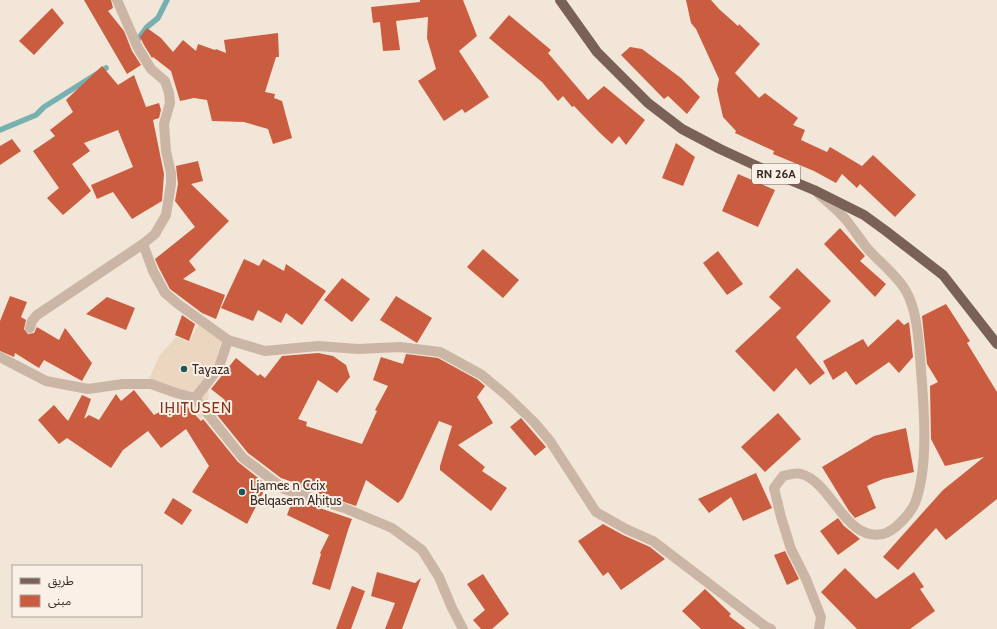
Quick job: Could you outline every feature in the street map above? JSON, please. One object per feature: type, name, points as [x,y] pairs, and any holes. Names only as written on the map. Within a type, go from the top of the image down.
[{"type":"main road","name":"RN 26A","points":[[560,0],[597,52],[659,112],[682,129],[720,149],[814,190],[864,215],[943,275],[997,344]]},
{"type":"street","points":[[30,328],[32,321],[37,315],[156,234],[166,215],[171,184],[171,173],[166,151],[164,124],[170,103],[169,92],[165,81],[151,69],[138,48],[117,0]]},
{"type":"street","points":[[814,190],[846,220],[867,248],[906,291],[915,314],[924,405],[924,439],[921,478],[914,504],[902,522],[884,534],[866,534],[850,522],[815,481],[801,473],[783,476],[774,488],[791,549],[806,579],[821,617],[819,629]]},
{"type":"street","points":[[143,244],[153,271],[166,292],[178,304],[228,340],[265,352],[277,349],[318,346],[358,349],[400,347],[440,352],[482,375],[506,395],[534,422],[550,441],[596,512],[626,529],[653,541],[766,627],[771,629]]},
{"type":"street","points":[[195,398],[219,367],[228,340]]},
{"type":"street","points":[[0,357],[46,381],[88,389],[123,384],[151,384],[195,398],[243,458],[284,490],[344,508],[392,528],[422,550],[439,577],[463,629]]},
{"type":"shaded area","name":"Taɣaza","points":[[199,323],[222,339],[208,388],[209,412],[200,419],[189,401],[148,381],[160,355],[176,337],[189,342]]},
{"type":"building","points":[[84,0],[111,0],[113,8],[108,11],[124,31],[132,51],[141,65],[127,74]]},
{"type":"building","points":[[420,0],[463,0],[477,36],[459,51],[489,97],[465,113],[462,109],[444,121],[418,81],[436,69],[427,38],[428,17],[396,21],[400,50],[383,51],[380,22],[373,23],[371,7],[420,2]]},
{"type":"building","points":[[686,0],[711,0],[719,9],[738,26],[739,24],[760,44],[735,73],[759,98],[765,93],[798,118],[793,125],[805,130],[801,140],[827,152],[830,147],[862,166],[873,155],[916,195],[895,217],[860,184],[857,188],[842,174],[836,183],[814,171],[773,154],[774,151],[735,133],[736,131],[723,117],[717,90],[719,79],[696,29],[691,23]]},
{"type":"building","points":[[52,8],[64,23],[34,55],[19,41]]},
{"type":"building","points":[[509,15],[551,50],[548,53],[588,100],[604,86],[645,120],[626,145],[619,136],[612,144],[574,106],[572,107],[563,96],[558,101],[542,82],[489,38]]},
{"type":"building","points":[[147,28],[161,38],[173,52],[183,40],[196,51],[198,44],[226,53],[224,40],[278,33],[279,57],[276,57],[265,92],[275,94],[274,98],[282,101],[292,138],[273,144],[268,129],[244,122],[212,121],[207,100],[194,98],[180,101],[171,71],[153,57],[152,58],[140,37]]},
{"type":"building","points":[[630,47],[642,49],[681,78],[700,97],[687,114],[668,96],[664,99],[621,55]]},
{"type":"building","points":[[102,66],[118,85],[134,75],[146,107],[159,103],[161,110],[159,118],[153,120],[164,174],[162,201],[132,219],[113,192],[97,199],[91,185],[133,167],[118,130],[84,143],[90,151],[72,164],[91,191],[63,215],[47,198],[59,188],[33,151],[55,136],[50,130],[73,112],[66,100]]},
{"type":"building","points":[[12,139],[21,151],[0,165],[0,146]]},
{"type":"building","points":[[676,143],[695,157],[683,186],[662,178]]},
{"type":"building","points":[[198,161],[203,181],[191,184],[229,221],[189,261],[196,270],[183,279],[225,295],[216,319],[202,313],[170,289],[155,259],[195,227],[175,201],[178,184],[176,166]]},
{"type":"building","points":[[738,174],[775,190],[758,227],[722,211]]},
{"type":"building","points":[[840,228],[865,256],[860,261],[886,284],[875,297],[824,244]]},
{"type":"building","points":[[483,249],[519,280],[503,298],[467,267]]},
{"type":"building","points":[[718,251],[743,284],[727,295],[703,263]]},
{"type":"building","points":[[244,259],[259,266],[263,259],[284,271],[286,264],[326,291],[302,325],[286,313],[281,323],[258,310],[253,321],[221,308]]},
{"type":"building","points":[[797,268],[831,301],[796,337],[825,373],[810,385],[796,368],[774,392],[735,351],[781,308],[769,297]]},
{"type":"building","points":[[342,278],[370,299],[352,322],[324,300]]},
{"type":"building","points":[[10,296],[27,302],[21,317],[26,320],[24,329],[28,334],[34,333],[37,327],[59,340],[65,328],[92,363],[82,381],[44,360],[39,368],[15,353],[14,357],[0,351],[0,321]]},
{"type":"building","points":[[396,296],[432,318],[417,343],[380,320]]},
{"type":"building","points":[[107,297],[135,308],[126,330],[86,314]]},
{"type":"building","points":[[946,304],[970,341],[967,343],[997,392],[997,499],[946,540],[936,528],[898,570],[883,557],[943,490],[984,457],[945,466],[931,439],[930,386],[938,382],[927,364],[922,316]]},
{"type":"building","points":[[182,315],[195,324],[189,341],[175,335]]},
{"type":"building","points":[[898,319],[904,325],[909,322],[913,357],[899,373],[889,362],[856,385],[846,371],[833,380],[823,361],[863,339],[868,347]]},
{"type":"building","points":[[318,353],[333,356],[346,365],[350,377],[337,393],[318,380],[298,419],[307,422],[306,426],[362,444],[377,411],[375,410],[388,386],[373,380],[381,357],[403,364],[406,354],[438,358],[478,380],[485,386],[477,397],[493,423],[458,445],[485,467],[482,471],[507,488],[491,511],[440,470],[452,426],[439,421],[403,498],[398,503],[366,480],[356,506],[297,486],[298,484],[281,478],[248,453],[213,410],[225,400],[211,389],[236,358],[258,376],[260,374],[265,378],[282,356]]},
{"type":"building","points":[[134,390],[154,415],[179,401],[183,402],[201,421],[203,419],[238,462],[267,485],[247,524],[192,492],[209,466],[186,429],[161,448],[148,431],[123,450],[111,468],[67,438],[59,444],[38,420],[54,405],[68,421],[82,395],[91,399],[84,419],[89,415],[99,420],[116,394],[121,401]]},
{"type":"building","points":[[778,413],[801,439],[765,472],[741,447]]},
{"type":"building","points":[[521,418],[546,447],[535,456],[510,427]]},
{"type":"building","points":[[906,428],[914,472],[883,479],[867,486],[876,508],[855,518],[849,511],[822,467],[874,436]]},
{"type":"building","points":[[756,473],[772,508],[743,521],[731,497],[709,513],[698,499]]},
{"type":"building","points":[[173,498],[192,510],[182,525],[164,513]]},
{"type":"building","points":[[293,499],[352,519],[330,590],[312,584],[321,554],[320,553],[329,535],[287,515]]},
{"type":"building","points":[[838,518],[844,526],[860,539],[838,555],[820,531]]},
{"type":"building","points":[[603,524],[650,547],[665,559],[621,590],[608,572],[603,576],[578,541]]},
{"type":"building","points":[[785,551],[799,579],[787,585],[774,555]]},
{"type":"building","points":[[845,568],[876,599],[914,572],[924,587],[920,589],[935,611],[910,629],[857,629],[821,592]]},
{"type":"building","points":[[377,572],[415,583],[421,578],[402,629],[385,629],[395,603],[371,596]]},
{"type":"building","points":[[483,574],[509,614],[492,629],[481,629],[473,620],[485,610],[467,584]]},
{"type":"building","points":[[352,586],[365,591],[351,629],[336,629]]},
{"type":"building","points":[[705,589],[731,614],[729,616],[746,629],[701,629],[682,611]]},
{"type":"waterway","points":[[136,42],[147,27],[158,18],[167,0]]},
{"type":"waterway","points":[[0,130],[36,115],[44,107],[106,68]]},
{"type":"place","name":"Taɣaza","points":[[184,369]]},
{"type":"place","name":"Ljameɛ n Ccix Belqasem Aḥiṭus","points":[[242,492]]},
{"type":"district","name":"IḤIṬUSEN","points":[[196,408]]}]
